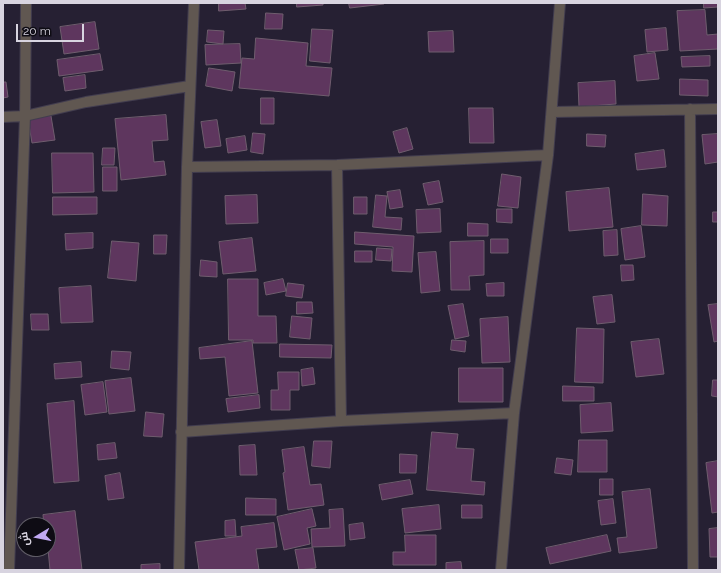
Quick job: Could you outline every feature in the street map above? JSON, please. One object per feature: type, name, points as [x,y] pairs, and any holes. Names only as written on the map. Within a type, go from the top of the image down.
[{"type":"street","points":[[9,570],[25,116],[26,3]]},
{"type":"street","points":[[179,570],[187,167],[194,3]]},
{"type":"street","points":[[501,570],[514,413],[548,155],[560,3]]},
{"type":"street","points":[[3,117],[25,116],[86,102],[190,86]]},
{"type":"street","points":[[690,109],[693,570]]},
{"type":"street","points":[[552,112],[718,109]]},
{"type":"street","points":[[187,167],[337,165],[548,155]]},
{"type":"street","points":[[337,165],[342,421]]},
{"type":"street","points":[[181,432],[342,421],[514,413]]},
{"type":"building","points":[[219,3],[245,3],[246,9],[219,11]]},
{"type":"building","points":[[297,3],[323,3],[323,5],[297,7]]},
{"type":"building","points":[[349,3],[384,3],[384,4],[350,8]]},
{"type":"building","points":[[704,3],[718,3],[718,7],[704,8]]},
{"type":"building","points":[[705,10],[707,35],[718,34],[718,49],[680,51],[677,11]]},
{"type":"building","points":[[266,13],[283,14],[282,29],[265,29]]},
{"type":"building","points":[[95,22],[99,49],[64,54],[60,27]]},
{"type":"building","points":[[666,28],[668,50],[647,52],[645,30]]},
{"type":"building","points":[[312,29],[333,30],[330,63],[310,61]]},
{"type":"building","points":[[208,30],[224,31],[223,44],[207,42]]},
{"type":"building","points":[[453,31],[454,52],[429,52],[428,32]]},
{"type":"building","points":[[256,38],[308,43],[306,66],[332,68],[329,96],[239,88],[242,58],[254,59]]},
{"type":"building","points":[[240,44],[241,63],[206,65],[205,45]]},
{"type":"building","points":[[655,53],[659,79],[637,81],[634,56]]},
{"type":"building","points":[[100,54],[103,70],[59,76],[57,60]]},
{"type":"building","points":[[710,56],[710,66],[682,67],[681,57]]},
{"type":"building","points":[[209,68],[235,72],[232,91],[206,86]]},
{"type":"building","points":[[85,75],[86,88],[65,91],[63,78]]},
{"type":"building","points":[[680,79],[708,80],[708,96],[680,95]]},
{"type":"building","points":[[615,81],[616,104],[579,107],[578,83]]},
{"type":"building","points":[[3,82],[6,82],[8,97],[3,98]]},
{"type":"building","points":[[261,98],[274,98],[274,124],[261,124]]},
{"type":"building","points":[[469,108],[493,108],[494,143],[470,143]]},
{"type":"building","points":[[166,115],[168,140],[152,141],[154,162],[164,161],[166,175],[121,180],[115,119]]},
{"type":"building","points":[[51,116],[55,140],[32,143],[28,119]]},
{"type":"building","points":[[217,120],[221,146],[205,148],[201,122]]},
{"type":"building","points":[[407,128],[413,149],[399,153],[393,132]]},
{"type":"building","points":[[253,133],[265,134],[263,154],[251,152]]},
{"type":"building","points":[[587,134],[606,135],[605,147],[587,146]]},
{"type":"building","points":[[718,134],[718,162],[705,164],[702,135]]},
{"type":"building","points":[[245,136],[247,150],[228,153],[226,139]]},
{"type":"building","points":[[103,148],[115,148],[114,165],[102,165]]},
{"type":"building","points":[[664,150],[666,167],[637,170],[635,154]]},
{"type":"building","points":[[52,153],[93,153],[94,192],[53,193]]},
{"type":"building","points":[[103,167],[117,167],[117,191],[103,191]]},
{"type":"building","points":[[502,174],[521,177],[518,208],[498,206]]},
{"type":"building","points":[[439,181],[443,202],[428,205],[423,184]]},
{"type":"building","points":[[609,188],[613,227],[569,231],[566,192]]},
{"type":"building","points":[[400,190],[403,207],[390,209],[387,192]]},
{"type":"building","points":[[643,194],[668,196],[667,226],[642,225]]},
{"type":"building","points":[[257,195],[258,223],[226,224],[225,196]]},
{"type":"building","points":[[376,195],[387,196],[385,217],[402,218],[401,230],[373,227]]},
{"type":"building","points":[[53,197],[97,197],[97,214],[53,215]]},
{"type":"building","points":[[354,197],[367,197],[367,214],[354,214]]},
{"type":"building","points":[[440,209],[441,232],[417,233],[416,210]]},
{"type":"building","points":[[497,209],[512,209],[512,223],[497,222]]},
{"type":"building","points":[[713,212],[718,212],[718,222],[713,222]]},
{"type":"building","points":[[468,223],[488,224],[488,236],[468,236]]},
{"type":"building","points":[[641,226],[645,257],[625,260],[621,229]]},
{"type":"building","points":[[617,230],[618,255],[604,256],[603,231]]},
{"type":"building","points":[[355,232],[414,236],[412,272],[392,271],[393,247],[355,244]]},
{"type":"building","points":[[93,233],[93,248],[66,250],[65,234]]},
{"type":"building","points":[[154,235],[167,235],[166,254],[154,254]]},
{"type":"building","points":[[252,238],[256,271],[223,274],[219,242]]},
{"type":"building","points":[[491,239],[508,239],[508,253],[491,253]]},
{"type":"building","points":[[112,241],[139,243],[136,281],[108,278]]},
{"type":"building","points":[[484,241],[484,275],[469,276],[470,290],[451,290],[450,242]]},
{"type":"building","points":[[377,248],[392,249],[391,261],[376,260]]},
{"type":"building","points":[[355,251],[372,251],[372,262],[355,262]]},
{"type":"building","points":[[436,252],[440,291],[421,293],[418,253]]},
{"type":"building","points":[[201,260],[217,262],[217,277],[200,276]]},
{"type":"building","points":[[621,265],[633,265],[634,280],[622,281]]},
{"type":"building","points":[[228,279],[258,279],[258,316],[276,316],[277,343],[253,343],[253,340],[229,340]]},
{"type":"building","points":[[283,279],[286,291],[266,295],[264,283]]},
{"type":"building","points":[[288,283],[304,285],[302,298],[286,296]]},
{"type":"building","points":[[504,283],[504,296],[487,296],[486,284]]},
{"type":"building","points":[[91,286],[93,322],[61,323],[59,288]]},
{"type":"building","points":[[612,295],[615,322],[597,324],[593,297]]},
{"type":"building","points":[[297,302],[312,302],[313,313],[297,314]]},
{"type":"building","points":[[463,304],[469,336],[455,339],[448,306]]},
{"type":"building","points":[[718,304],[718,341],[714,342],[708,305]]},
{"type":"building","points":[[31,314],[48,314],[49,330],[32,330]]},
{"type":"building","points":[[292,316],[312,318],[310,339],[290,337]]},
{"type":"building","points":[[508,317],[510,362],[482,363],[480,319]]},
{"type":"building","points":[[577,328],[604,329],[603,383],[575,382]]},
{"type":"building","points":[[659,339],[664,374],[636,377],[631,342]]},
{"type":"building","points":[[452,340],[466,341],[465,352],[451,350]]},
{"type":"building","points":[[252,341],[258,393],[229,396],[225,357],[200,359],[199,348]]},
{"type":"building","points":[[280,344],[332,345],[331,358],[280,357]]},
{"type":"building","points":[[112,351],[131,352],[129,370],[111,368]]},
{"type":"building","points":[[81,362],[82,377],[55,379],[54,364]]},
{"type":"building","points":[[313,368],[315,384],[302,386],[301,370]]},
{"type":"building","points":[[459,368],[503,368],[503,402],[459,402]]},
{"type":"building","points":[[278,372],[299,372],[299,390],[290,390],[290,410],[271,410],[271,390],[278,390]]},
{"type":"building","points":[[131,378],[135,411],[109,414],[105,381]]},
{"type":"building","points":[[713,380],[718,380],[718,397],[712,396]]},
{"type":"building","points":[[103,382],[107,412],[85,415],[81,385]]},
{"type":"building","points":[[563,386],[594,387],[594,401],[563,401]]},
{"type":"building","points":[[259,395],[260,408],[228,412],[226,399]]},
{"type":"building","points":[[74,401],[79,481],[54,483],[47,404]]},
{"type":"building","points":[[611,403],[613,431],[581,433],[580,405]]},
{"type":"building","points":[[146,412],[164,414],[162,437],[144,436]]},
{"type":"building","points":[[432,432],[458,434],[456,448],[474,449],[471,481],[485,482],[484,495],[427,490]]},
{"type":"building","points":[[579,440],[607,440],[607,472],[578,472]]},
{"type":"building","points":[[314,441],[332,441],[330,468],[312,466]]},
{"type":"building","points":[[115,443],[117,458],[98,460],[97,445]]},
{"type":"building","points":[[255,445],[257,475],[240,475],[239,446]]},
{"type":"building","points":[[304,447],[310,485],[321,484],[324,505],[288,510],[283,473],[285,472],[282,450]]},
{"type":"building","points":[[400,454],[417,455],[416,473],[400,473]]},
{"type":"building","points":[[557,458],[573,460],[571,475],[555,473]]},
{"type":"building","points":[[718,461],[718,512],[712,513],[706,463]]},
{"type":"building","points":[[120,473],[124,498],[108,500],[105,476]]},
{"type":"building","points":[[600,479],[613,479],[613,495],[600,495]]},
{"type":"building","points":[[410,480],[413,494],[382,500],[379,485]]},
{"type":"building","points":[[650,489],[657,548],[619,553],[617,538],[627,537],[622,492]]},
{"type":"building","points":[[246,498],[276,499],[276,515],[246,515]]},
{"type":"building","points":[[613,499],[616,523],[601,525],[598,501]]},
{"type":"building","points":[[439,505],[441,529],[405,533],[402,509]]},
{"type":"building","points":[[462,505],[482,505],[482,518],[462,518]]},
{"type":"building","points":[[312,509],[316,526],[307,528],[310,544],[284,550],[277,517]]},
{"type":"building","points":[[343,509],[345,546],[312,547],[311,529],[330,528],[329,510]]},
{"type":"building","points":[[75,511],[82,570],[50,570],[49,557],[56,557],[56,517],[43,517],[43,515]]},
{"type":"building","points":[[235,520],[236,536],[225,536],[225,521]]},
{"type":"building","points":[[274,523],[277,547],[256,549],[259,570],[199,570],[195,542],[242,536],[241,527]]},
{"type":"building","points":[[363,523],[365,538],[350,540],[349,525]]},
{"type":"building","points":[[718,528],[718,557],[710,557],[709,529]]},
{"type":"building","points":[[405,535],[436,535],[436,565],[393,565],[393,552],[405,552]]},
{"type":"building","points":[[607,535],[611,551],[550,564],[546,548]]},
{"type":"building","points":[[313,548],[316,568],[299,570],[295,550]]},
{"type":"building","points":[[461,562],[462,570],[446,570],[446,563]]},
{"type":"building","points":[[160,564],[160,570],[141,570],[141,565]]}]
